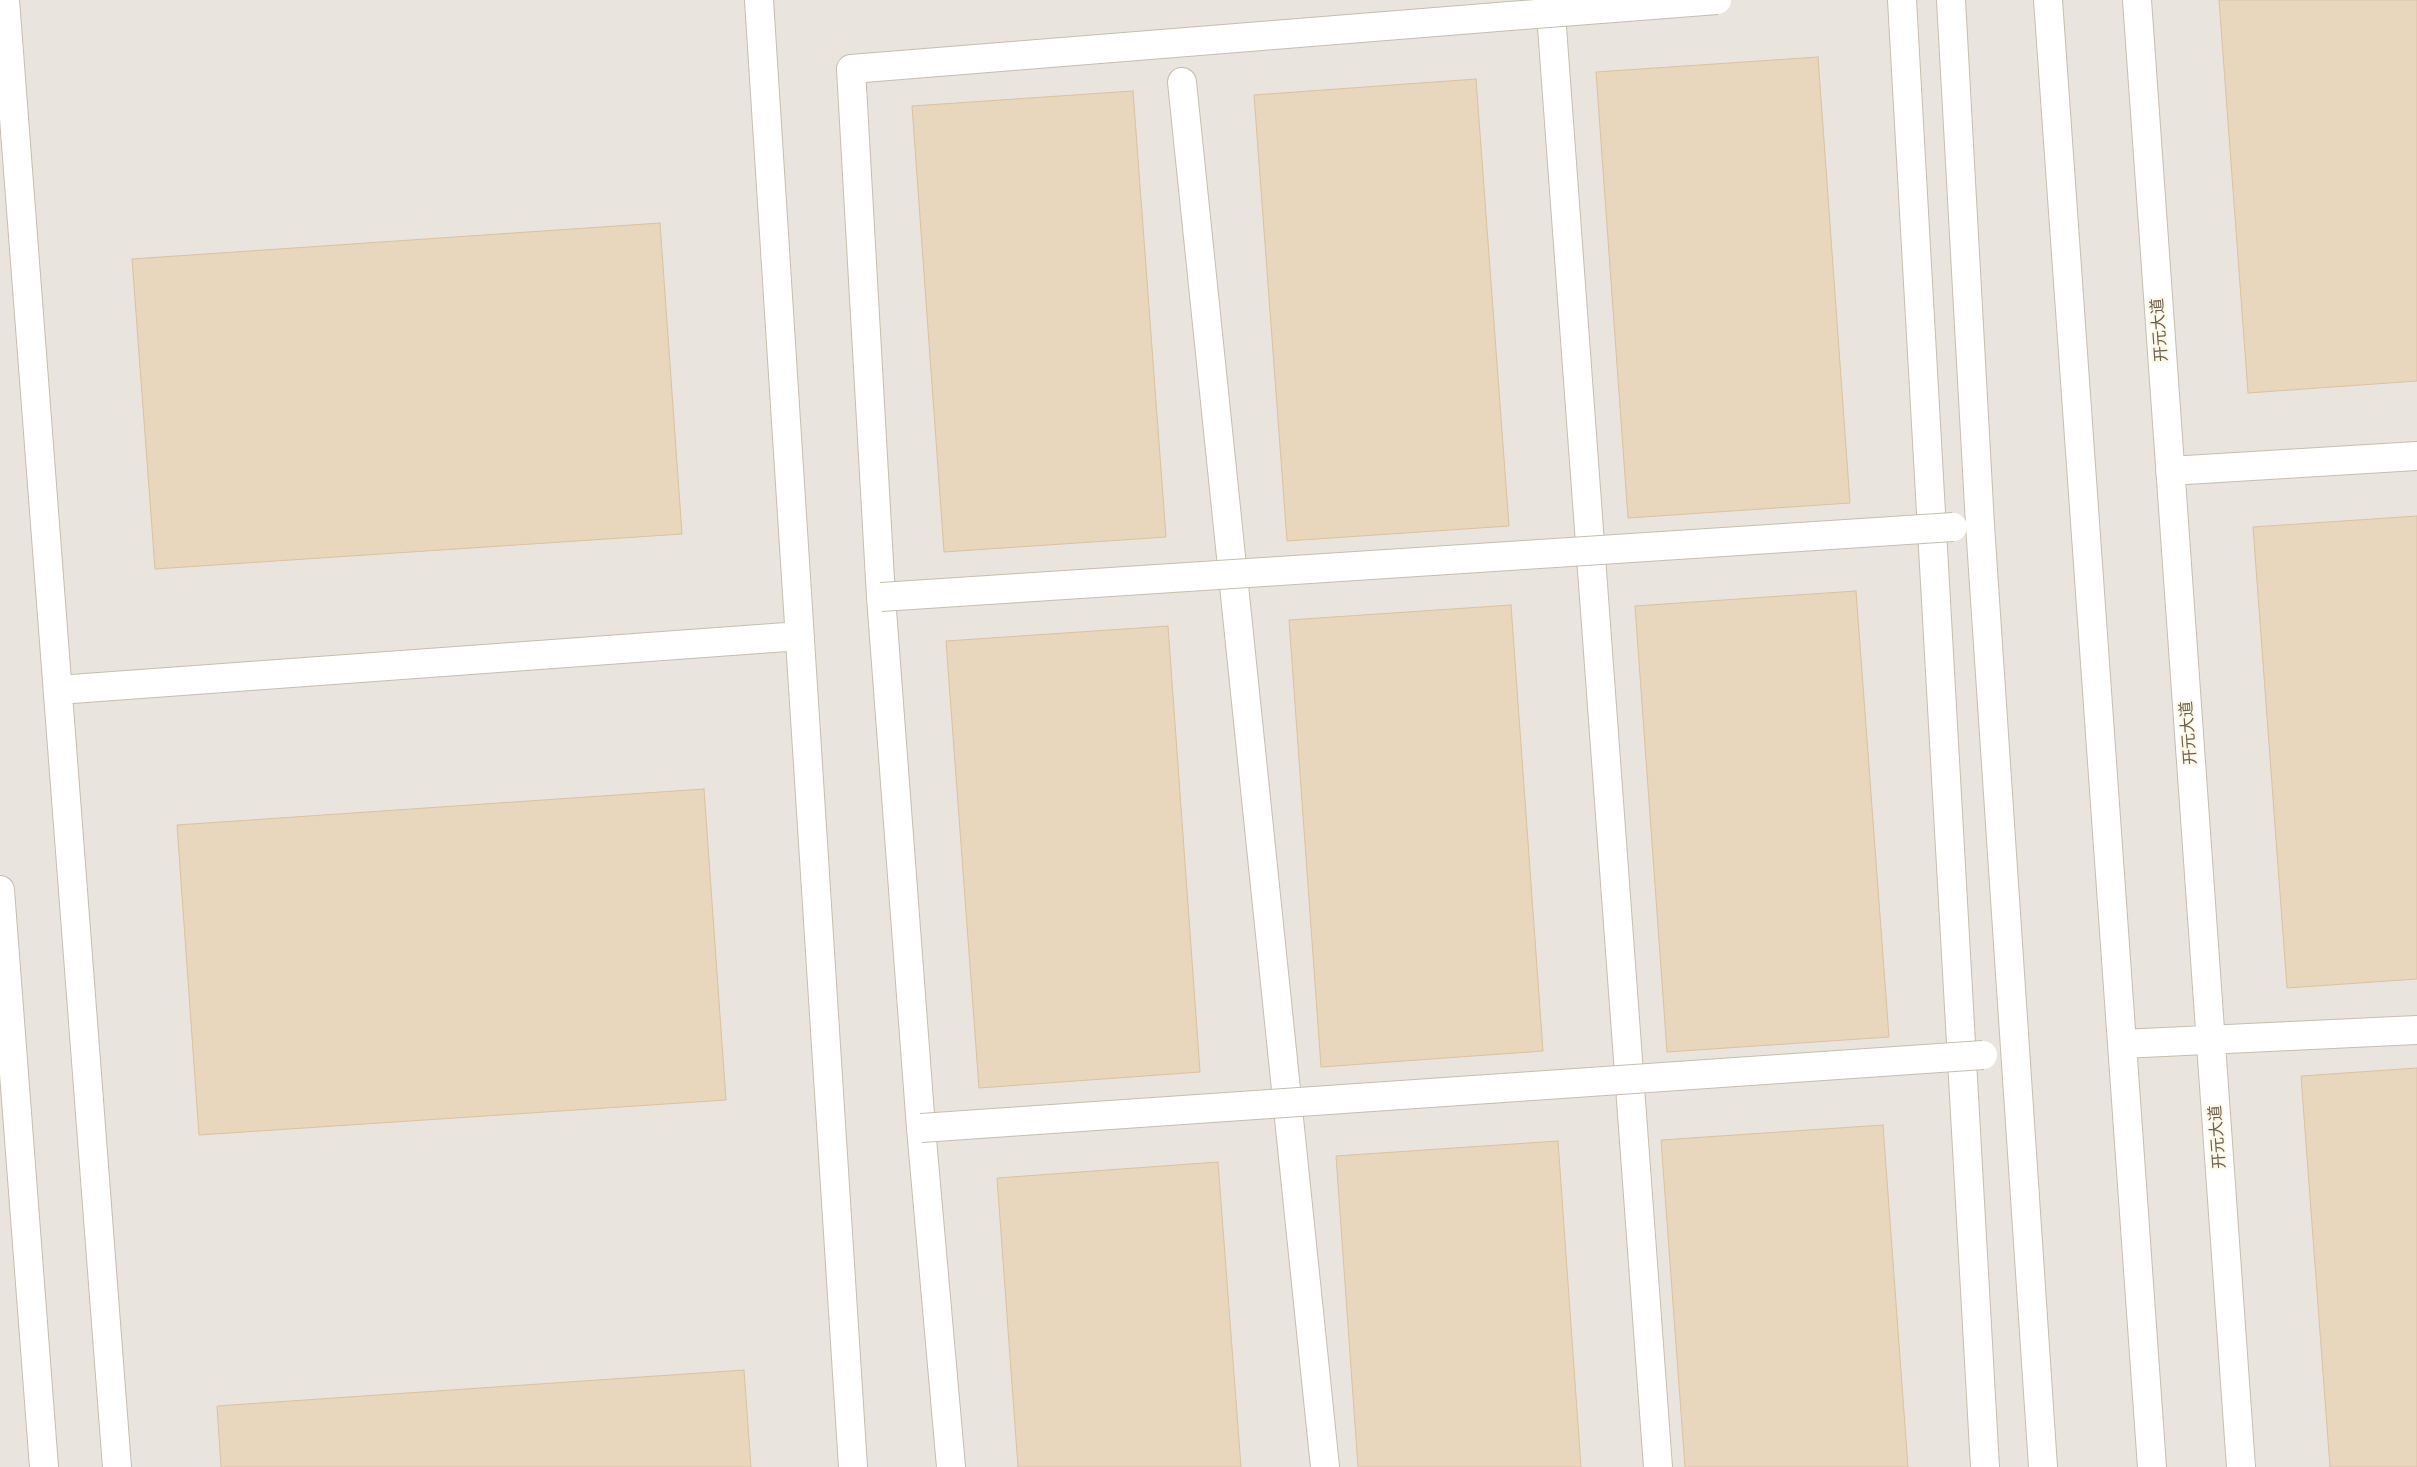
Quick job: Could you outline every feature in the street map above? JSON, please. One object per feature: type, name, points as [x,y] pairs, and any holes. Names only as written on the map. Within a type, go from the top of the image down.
[{"type":"street","points":[[5,0],[117,1467]]},
{"type":"street","points":[[759,0],[854,1467]]},
{"type":"street","points":[[1550,0],[1658,1467]]},
{"type":"street","points":[[951,1467],[921,1128],[881,597],[851,69],[1717,0]]},
{"type":"street","points":[[1902,0],[1985,1467]]},
{"type":"street","points":[[1951,0],[1980,525],[2043,1467]]},
{"type":"street","points":[[2048,0],[2152,1467]]},
{"type":"street","name":"开元大道","points":[[2137,0],[2241,1467]]},
{"type":"street","points":[[1182,82],[1325,1467]]},
{"type":"street","points":[[2170,471],[2417,456]]},
{"type":"street","points":[[881,597],[1980,525]]},
{"type":"street","points":[[58,690],[800,636]]},
{"type":"street","points":[[0,890],[44,1467]]},
{"type":"street","points":[[2122,1044],[2417,1030]]},
{"type":"street","points":[[921,1128],[2016,1054]]},
{"type":"shaded area","points":[[0,0],[2417,0],[2417,1467],[0,1467]]},
{"type":"building","points":[[2219,0],[2417,0],[2417,381],[2248,393]]},
{"type":"building","points":[[1818,57],[1850,503],[1628,518],[1596,72]]},
{"type":"building","points":[[1476,79],[1509,526],[1287,541],[1254,95]]},
{"type":"building","points":[[1133,91],[1166,537],[944,552],[912,106]]},
{"type":"building","points":[[660,223],[682,534],[155,569],[132,259]]},
{"type":"building","points":[[2417,516],[2417,979],[2287,988],[2253,527]]},
{"type":"building","points":[[1856,591],[1889,1037],[1667,1052],[1635,606]]},
{"type":"building","points":[[1511,605],[1543,1051],[1321,1067],[1289,620]]},
{"type":"building","points":[[1168,626],[1200,1072],[979,1088],[946,641]]},
{"type":"building","points":[[704,789],[726,1100],[199,1135],[177,825]]},
{"type":"building","points":[[2417,1068],[2417,1467],[2330,1467],[2301,1076]]},
{"type":"building","points":[[1883,1125],[1908,1467],[1685,1467],[1661,1140]]},
{"type":"building","points":[[1558,1141],[1581,1467],[1358,1467],[1336,1156]]},
{"type":"building","points":[[1218,1162],[1241,1467],[1018,1467],[997,1178]]},
{"type":"building","points":[[744,1370],[751,1467],[221,1467],[217,1406]]}]
